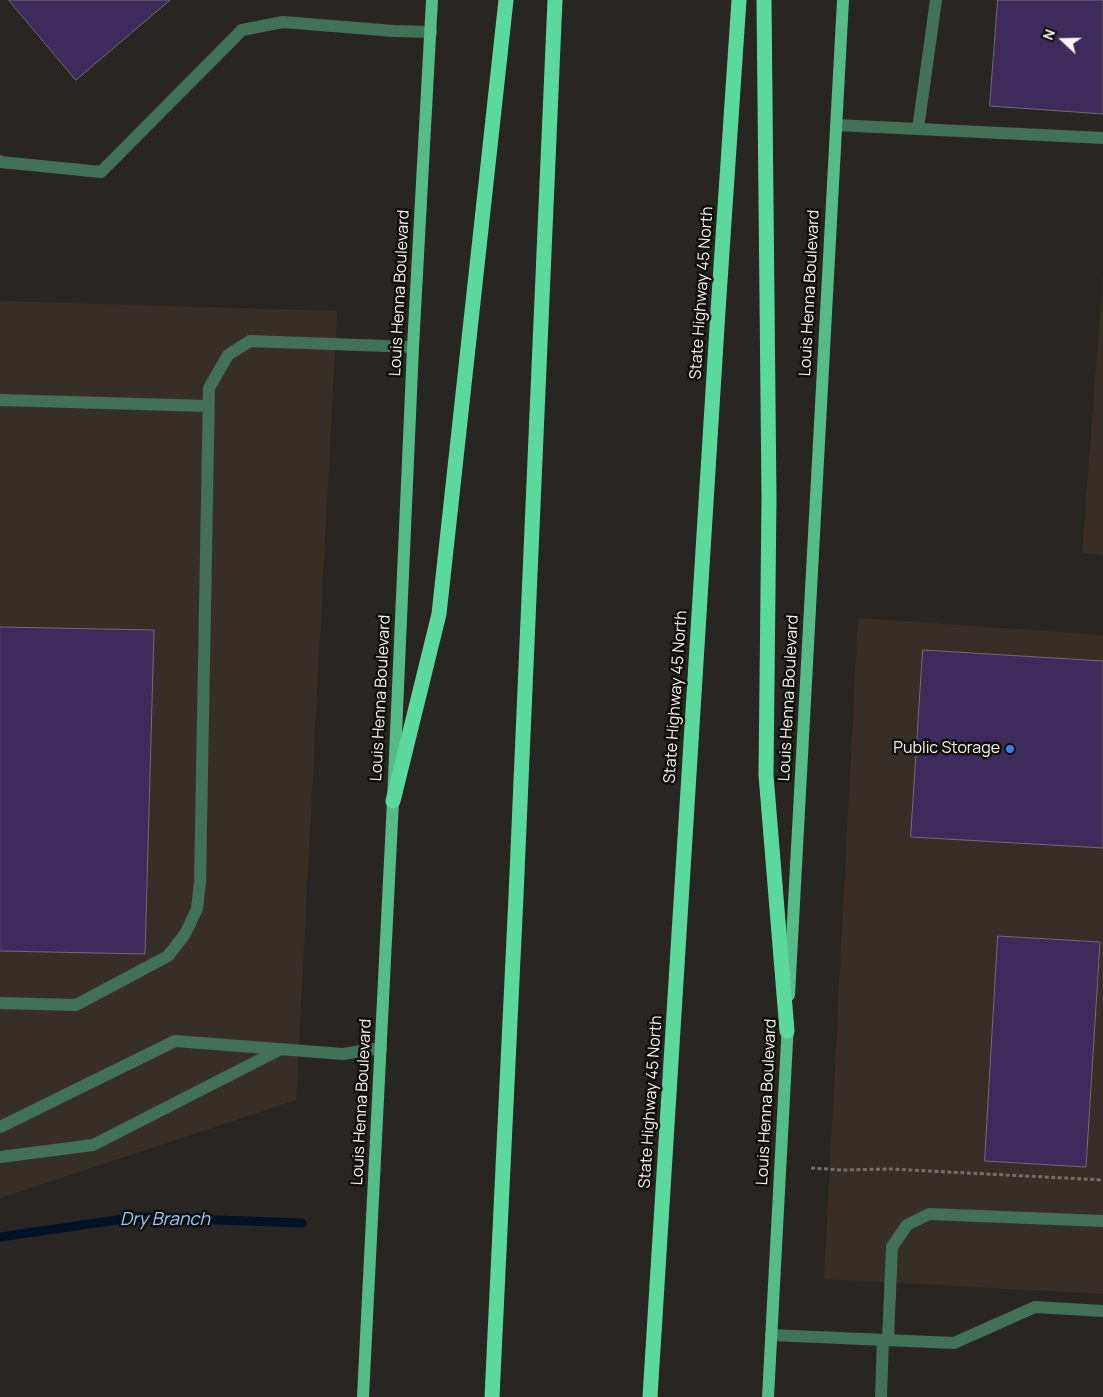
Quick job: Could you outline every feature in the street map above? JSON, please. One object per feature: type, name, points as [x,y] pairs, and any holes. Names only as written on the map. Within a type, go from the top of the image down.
[{"type":"highway","points":[[393,801],[439,614],[506,0]]},
{"type":"highway","points":[[492,1397],[555,0]]},
{"type":"highway","name":"State Highway 45 North","points":[[650,1397],[739,0]]},
{"type":"highway","points":[[764,0],[770,498],[766,775],[788,1031]]},
{"type":"main road","name":"Louis Henna Boulevard","points":[[362,1397],[393,801],[413,347],[432,0]]},
{"type":"main road","name":"Louis Henna Boulevard","points":[[768,1397],[842,0]]},
{"type":"lane","points":[[918,129],[936,0]]},
{"type":"lane","points":[[0,161],[101,172],[242,30],[283,22],[430,32]]},
{"type":"lane","points":[[836,125],[1103,138]]},
{"type":"lane","points":[[0,1003],[76,1005],[168,956],[185,934],[197,909],[200,872],[209,388],[228,355],[250,341],[413,347]]},
{"type":"lane","points":[[0,400],[208,406]]},
{"type":"lane","points":[[0,1127],[175,1041],[343,1054],[381,1048]]},
{"type":"lane","points":[[0,1157],[93,1145],[280,1049]]},
{"type":"lane","points":[[881,1397],[892,1247],[907,1225],[929,1214],[1103,1221]]},
{"type":"lane","points":[[771,1335],[954,1343],[1035,1306],[1103,1311]]},
{"type":"path","points":[[811,1168],[842,1170],[891,1169],[1103,1180]]},
{"type":"shaded area","points":[[1103,275],[1103,555],[1082,553]]},
{"type":"shaded area","points":[[0,301],[337,311],[296,1100],[0,1198]]},
{"type":"shaded area","points":[[858,618],[1103,635],[1103,1294],[824,1279]]},
{"type":"building","points":[[9,0],[170,0],[76,80]]},
{"type":"building","points":[[998,0],[1103,0],[1103,114],[990,106]]},
{"type":"building","points":[[0,627],[154,630],[145,954],[0,951]]},
{"type":"building","name":"Public Storage","points":[[923,650],[1103,661],[1103,848],[911,837]]},
{"type":"building","points":[[998,936],[1100,942],[1086,1167],[985,1161]]},
{"type":"waterway","name":"Dry Branch","points":[[0,1237],[137,1217],[302,1223]]},
{"type":"place","name":"Public Storage","points":[[1010,749]]}]
